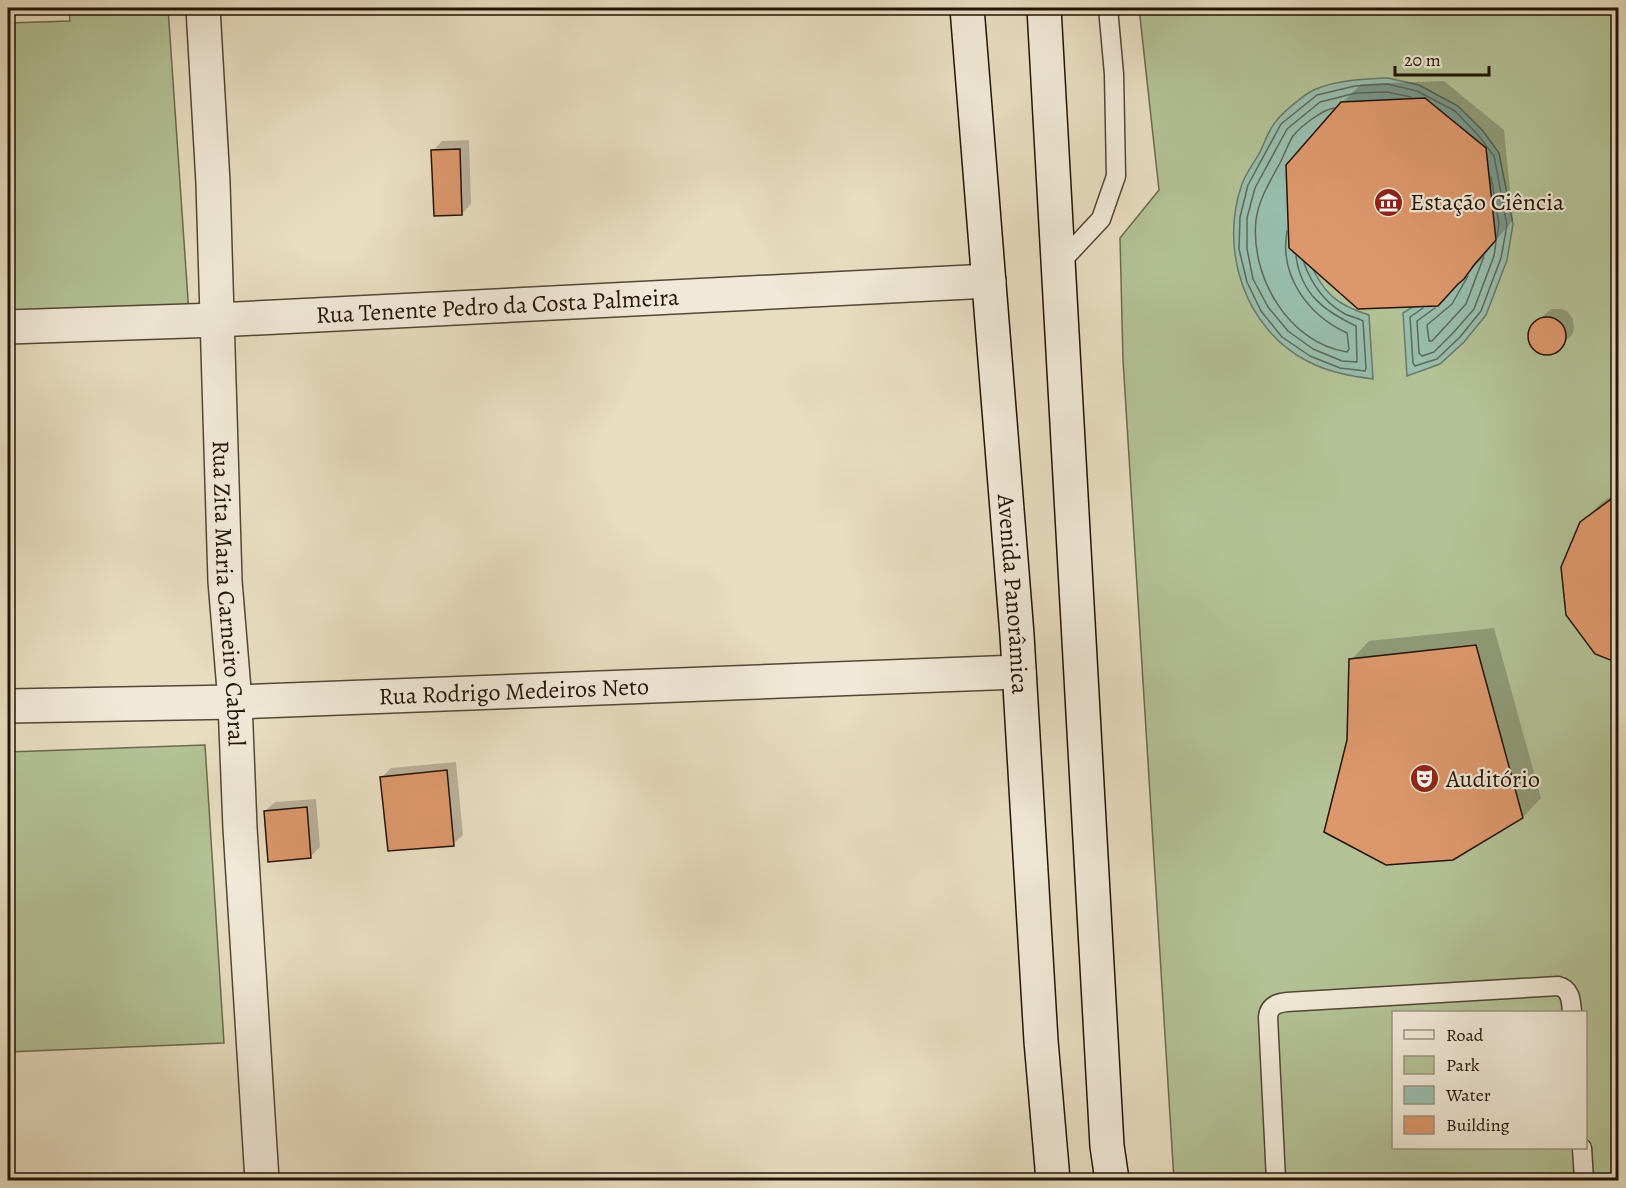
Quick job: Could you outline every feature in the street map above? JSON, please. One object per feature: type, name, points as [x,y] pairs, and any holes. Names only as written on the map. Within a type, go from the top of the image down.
[{"type":"street","name":"Rua Zita Maria Carneiro Cabral","points":[[203,8],[213,183],[225,581],[235,702],[240,840],[262,1180]]},
{"type":"street","name":"Avenida Panorâmica","points":[[967,8],[1019,672],[1041,1041],[1053,1180]]},
{"type":"street","points":[[1044,8],[1107,1146],[1112,1180]]},
{"type":"street","name":"Rua Tenente Pedro da Costa Palmeira","points":[[8,327],[217,320],[989,281]]},
{"type":"street","name":"Rua Rodrigo Medeiros Neto","points":[[8,706],[235,702],[1019,672]]},
{"type":"lane","points":[[1057,266],[1101,219],[1116,176],[1114,74],[1108,8]]},
{"type":"lane","points":[[1275,1180],[1268,1017],[1270,1008],[1275,1005],[1287,1002],[1558,986],[1564,987],[1568,992],[1572,1011]]},
{"type":"lane","points":[[1582,1149],[1584,1180]]},
{"type":"green space","points":[[69,8],[168,8],[189,314],[8,322],[8,23],[70,21]]},
{"type":"green space","points":[[1139,8],[1618,8],[1618,1180],[1174,1180],[1123,360],[1120,238],[1159,190]]},
{"type":"green space","points":[[205,745],[224,1043],[8,1052],[8,752]]},
{"type":"water","points":[[1388,78],[1419,85],[1458,106],[1483,131],[1499,153],[1513,224],[1507,260],[1486,315],[1464,342],[1440,364],[1407,376],[1403,313],[1419,303],[1310,263],[1321,283],[1333,297],[1348,307],[1369,315],[1373,379],[1339,373],[1315,365],[1285,347],[1267,329],[1253,308],[1242,284],[1236,260],[1234,234],[1236,209],[1242,184],[1280,116],[1301,98],[1324,86]]},
{"type":"building","name":"Estação Ciência","points":[[1425,98],[1486,148],[1496,240],[1438,306],[1358,309],[1289,248],[1286,165],[1341,102]]},
{"type":"building","points":[[460,149],[462,215],[434,216],[431,150]]},
{"type":"building","points":[[1547,317],[1561,322],[1566,336],[1561,350],[1547,355],[1533,350],[1528,336],[1533,322]]},
{"type":"building","points":[[1618,494],[1618,663],[1595,654],[1566,615],[1561,567],[1580,522]]},
{"type":"building","name":"Auditório","points":[[1476,645],[1523,818],[1453,860],[1386,865],[1324,832],[1347,740],[1349,659]]},
{"type":"building","points":[[447,770],[454,846],[388,851],[380,777]]},
{"type":"building","points":[[307,807],[311,858],[268,862],[264,811]]},
{"type":"place","name":"Estação Ciência","points":[[1389,202]]},
{"type":"place","name":"Auditório","points":[[1425,779]]}]
